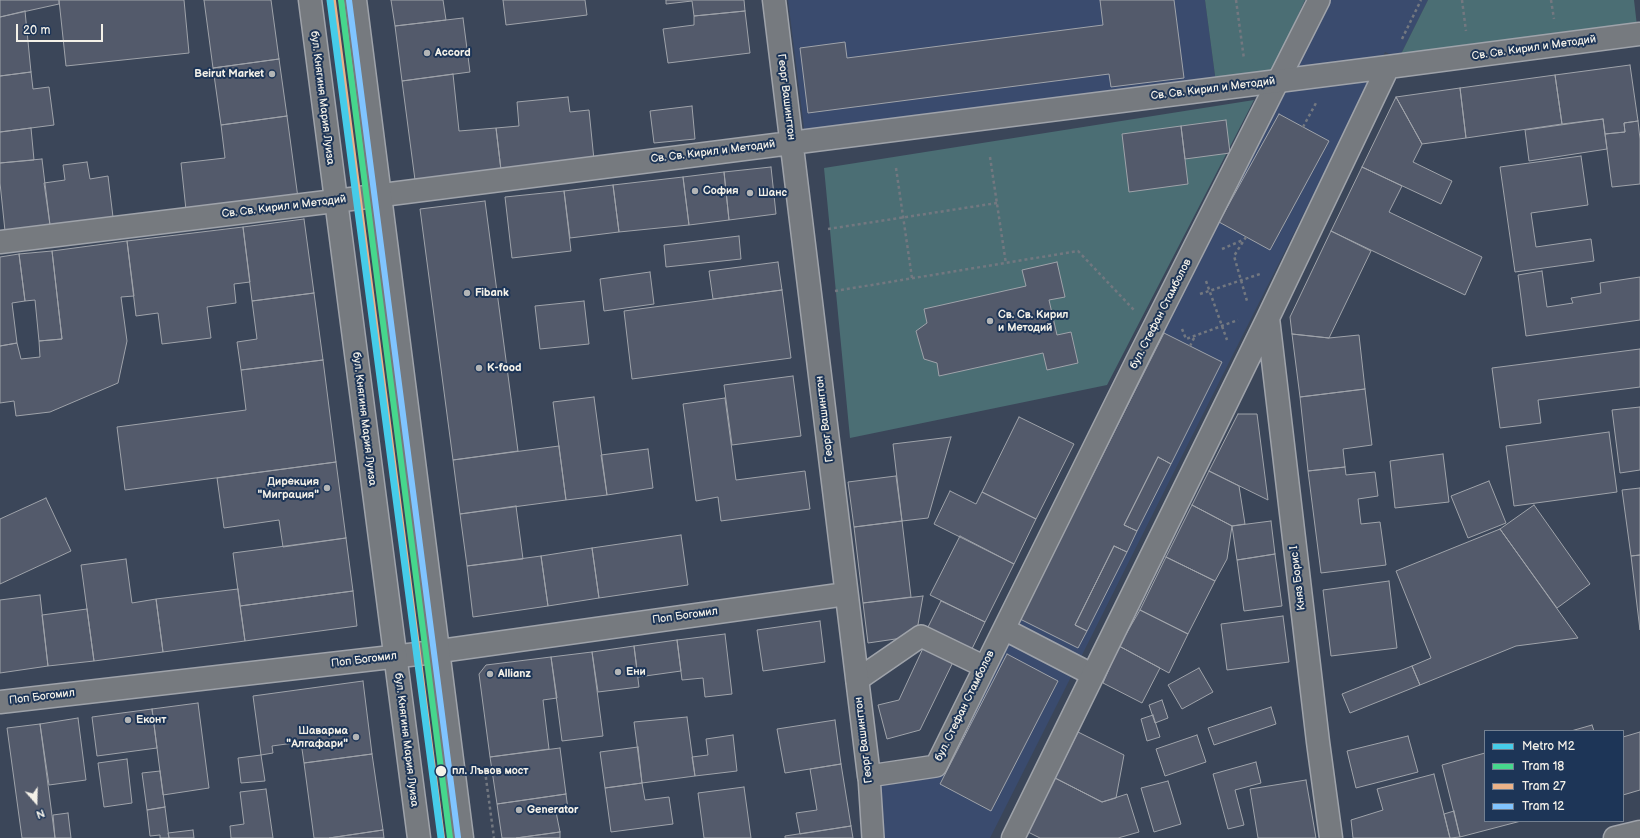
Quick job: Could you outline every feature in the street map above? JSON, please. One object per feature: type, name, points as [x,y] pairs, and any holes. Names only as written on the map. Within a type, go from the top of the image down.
[{"type":"street","name":"бул. Княгиня Мария Луиза","points":[[310,0],[419,838]]},
{"type":"street","points":[[355,0],[462,838]]},
{"type":"street","name":"Георг Вашингтон","points":[[774,0],[869,776],[873,838]]},
{"type":"street","name":"бул. Стефан Стамболов","points":[[869,776],[936,766],[1171,301],[1194,248],[1280,81],[1319,0]]},
{"type":"street","name":"Св. Св. Кирил и Методий","points":[[0,242],[336,201],[1640,34]]},
{"type":"street","points":[[1013,838],[1240,374],[1264,313],[1294,262],[1388,67]]},
{"type":"street","name":"Княз Борис I","points":[[1264,313],[1317,734],[1332,838]]},
{"type":"street","name":"Поп Богомил","points":[[0,702],[438,651],[846,594]]},
{"type":"street","points":[[1004,629],[1094,675]]},
{"type":"street","points":[[857,680],[921,636],[985,667]]},
{"type":"street","points":[[1615,838],[1640,832]]},
{"type":"path","points":[[1236,0],[1247,85]]},
{"type":"path","points":[[1388,67],[1421,0]]},
{"type":"path","points":[[990,157],[1006,264]]},
{"type":"path","points":[[896,168],[912,278]]},
{"type":"path","points":[[828,229],[997,203]]},
{"type":"path","points":[[1246,237],[1234,256],[1241,280],[1264,313],[1186,339],[1171,301],[1210,291],[1241,280],[1294,262]]},
{"type":"path","points":[[1194,248],[1240,374]]},
{"type":"path","points":[[833,291],[1006,264],[1078,251],[1113,288]]},
{"type":"path","points":[[1190,346],[1195,336]]},
{"type":"path","points":[[485,771],[494,838]]},
{"type":"shaded area","points":[[788,0],[1205,0],[1216,83],[805,136]]},
{"type":"shaded area","points":[[1329,0],[1428,0],[1399,58],[1385,52],[990,838],[878,838],[872,787],[940,773]]},
{"type":"green space","points":[[1205,0],[1305,0],[1272,71],[1216,83]]},
{"type":"green space","points":[[1428,0],[1634,0],[1637,26],[1399,58]]},
{"type":"green space","points":[[1254,100],[1107,385],[850,438],[824,168]]},
{"type":"building","points":[[0,0],[59,0],[59,4],[0,17]]},
{"type":"building","points":[[59,0],[184,0],[189,53],[66,66]]},
{"type":"building","points":[[204,0],[271,0],[279,59],[213,68]]},
{"type":"building","points":[[391,0],[443,0],[446,20],[395,26]]},
{"type":"building","points":[[503,0],[585,0],[587,15],[506,25]]},
{"type":"building","points":[[666,0],[744,0],[745,11],[694,16],[692,1],[666,4]]},
{"type":"building","points":[[1100,0],[1174,0],[1184,78],[1111,87],[1109,74],[808,113],[800,48],[845,42],[847,58],[1103,25]]},
{"type":"building","points":[[25,11],[31,72],[0,76],[0,17]]},
{"type":"building","points":[[745,11],[750,53],[668,63],[663,29],[694,25],[694,16]]},
{"type":"building","points":[[463,18],[470,72],[402,81],[395,26]]},
{"type":"building","points":[[279,59],[287,116],[221,125],[213,68]]},
{"type":"building","points":[[1630,65],[1638,121],[1624,123],[1625,132],[1605,134],[1603,119],[1562,124],[1555,75]]},
{"type":"building","points":[[31,72],[33,89],[49,87],[54,125],[0,132],[0,76]]},
{"type":"building","points":[[453,74],[459,131],[496,128],[501,170],[415,180],[402,81]]},
{"type":"building","points":[[1555,75],[1562,124],[1466,138],[1460,88]]},
{"type":"building","points":[[1460,88],[1466,138],[1422,144],[1396,97]]},
{"type":"building","points":[[568,97],[570,112],[589,110],[594,160],[501,170],[496,128],[519,126],[517,102]]},
{"type":"building","points":[[1396,97],[1422,144],[1413,162],[1452,181],[1441,204],[1362,167]]},
{"type":"building","points":[[692,106],[695,139],[654,143],[650,111]]},
{"type":"building","points":[[1279,114],[1329,141],[1270,250],[1219,222]]},
{"type":"building","points":[[287,116],[298,198],[186,210],[181,163],[225,158],[221,125]]},
{"type":"building","points":[[1603,119],[1607,149],[1529,161],[1525,130]]},
{"type":"building","points":[[1226,120],[1230,153],[1185,159],[1181,126]]},
{"type":"building","points":[[1638,121],[1640,139],[1640,184],[1612,187],[1605,134],[1625,132],[1624,123]]},
{"type":"building","points":[[1181,126],[1188,184],[1129,192],[1122,134]]},
{"type":"building","points":[[31,128],[34,160],[0,163],[0,132]]},
{"type":"building","points":[[1581,156],[1588,205],[1531,213],[1536,247],[1591,239],[1594,261],[1515,272],[1500,167]]},
{"type":"building","points":[[42,159],[50,225],[5,231],[0,183],[0,163]]},
{"type":"building","points":[[87,162],[90,179],[108,176],[113,217],[50,225],[44,183],[65,180],[63,165]]},
{"type":"building","points":[[771,167],[776,214],[729,220],[724,172]]},
{"type":"building","points":[[1362,167],[1402,186],[1389,212],[1482,257],[1465,295],[1331,231]]},
{"type":"building","points":[[724,172],[729,220],[689,225],[683,177]]},
{"type":"building","points":[[683,177],[689,225],[619,232],[613,185]]},
{"type":"building","points":[[613,185],[619,232],[570,238],[564,191]]},
{"type":"building","points":[[564,191],[571,251],[512,258],[505,197]]},
{"type":"building","points":[[485,201],[518,451],[453,460],[420,209]]},
{"type":"building","points":[[304,219],[314,293],[252,301],[243,227]]},
{"type":"building","points":[[243,227],[250,282],[234,284],[236,303],[207,307],[211,338],[162,344],[158,313],[136,316],[127,241]]},
{"type":"building","points":[[1331,231],[1371,251],[1329,338],[1292,334],[1290,317]]},
{"type":"building","points":[[739,236],[741,259],[666,267],[664,245]]},
{"type":"building","points":[[127,241],[134,296],[121,297],[127,341],[118,383],[50,412],[16,416],[14,401],[0,403],[0,346],[17,343],[21,359],[40,357],[39,341],[62,339],[52,251]]},
{"type":"building","points":[[52,251],[62,339],[39,341],[35,300],[25,301],[19,254]]},
{"type":"building","points":[[19,254],[25,301],[12,303],[17,343],[0,346],[0,257]]},
{"type":"building","points":[[778,262],[782,290],[713,299],[709,271]]},
{"type":"building","name":"Св. Св. Кирил и Методий","points":[[1057,262],[1065,297],[1049,300],[1057,335],[1071,332],[1078,363],[1047,370],[1043,353],[939,376],[937,363],[924,359],[916,331],[927,323],[924,309],[1026,286],[1022,270]]},
{"type":"building","points":[[1542,271],[1547,307],[1573,303],[1571,298],[1601,293],[1600,283],[1640,277],[1640,320],[1526,336],[1518,275]]},
{"type":"building","points":[[650,272],[654,304],[604,311],[600,279]]},
{"type":"building","points":[[782,290],[791,358],[632,379],[624,311]]},
{"type":"building","points":[[314,293],[323,360],[241,370],[237,342],[257,339],[252,301]]},
{"type":"building","points":[[584,301],[589,344],[540,349],[535,306]]},
{"type":"building","points":[[1164,333],[1222,362],[1171,464],[1158,457],[1124,525],[1137,531],[1127,552],[1114,546],[1075,625],[1087,631],[1078,648],[1020,619]]},
{"type":"building","points":[[1292,334],[1329,338],[1359,335],[1365,389],[1300,397]]},
{"type":"building","points":[[1640,349],[1640,387],[1538,400],[1541,423],[1500,428],[1492,368]]},
{"type":"building","points":[[323,360],[336,462],[125,490],[117,427],[246,410],[241,370]]},
{"type":"building","points":[[793,376],[801,436],[732,445],[724,385]]},
{"type":"building","points":[[1365,389],[1372,445],[1343,449],[1345,467],[1308,471],[1300,397]]},
{"type":"building","points":[[594,397],[607,495],[566,500],[553,402]]},
{"type":"building","points":[[725,398],[736,480],[805,471],[810,509],[721,521],[718,497],[696,501],[683,404]]},
{"type":"building","points":[[1640,407],[1640,470],[1620,473],[1612,410]]},
{"type":"building","points":[[1238,414],[1257,414],[1268,500],[1209,471]]},
{"type":"building","points":[[1019,417],[1074,444],[1036,519],[982,492]]},
{"type":"building","points":[[1609,432],[1617,492],[1514,506],[1506,446]]},
{"type":"building","points":[[951,437],[928,518],[902,521],[893,444]]},
{"type":"building","points":[[559,446],[566,500],[460,514],[453,460]]},
{"type":"building","points":[[648,449],[653,488],[607,495],[601,455]]},
{"type":"building","points":[[1443,454],[1449,502],[1395,508],[1390,461]]},
{"type":"building","points":[[1158,457],[1171,464],[1137,531],[1124,525]]},
{"type":"building","points":[[336,462],[346,538],[283,547],[279,520],[224,528],[217,478]]},
{"type":"building","points":[[1345,467],[1346,475],[1375,472],[1378,496],[1358,499],[1361,524],[1380,522],[1386,565],[1321,573],[1308,471]]},
{"type":"building","points":[[1209,471],[1239,486],[1245,524],[1232,526],[1192,505]]},
{"type":"building","points":[[896,476],[902,521],[854,527],[848,482]]},
{"type":"building","points":[[1489,481],[1506,523],[1468,538],[1451,496]]},
{"type":"building","points":[[1640,488],[1640,555],[1631,556],[1622,490]]},
{"type":"building","points":[[950,491],[976,504],[982,492],[1036,519],[1014,564],[934,524]]},
{"type":"building","points":[[46,498],[71,551],[0,584],[0,519]]},
{"type":"building","points":[[1192,505],[1232,526],[1227,559],[1215,581],[1166,557]]},
{"type":"building","points":[[1534,505],[1590,584],[1557,608],[1500,529]]},
{"type":"building","points":[[516,506],[523,559],[467,566],[460,514]]},
{"type":"building","points":[[902,521],[911,597],[863,603],[854,527]]},
{"type":"building","points":[[1271,521],[1275,554],[1237,560],[1232,526]]},
{"type":"building","points":[[1500,529],[1578,638],[1516,646],[1420,685],[1412,666],[1431,658],[1396,571]]},
{"type":"building","points":[[681,535],[688,585],[599,598],[592,548]]},
{"type":"building","points":[[960,536],[1014,564],[985,622],[930,595]]},
{"type":"building","points":[[346,538],[353,591],[240,606],[233,553]]},
{"type":"building","points":[[1114,546],[1127,552],[1087,631],[1075,625]]},
{"type":"building","points":[[592,548],[599,598],[548,606],[541,556]]},
{"type":"building","points":[[1275,554],[1282,606],[1244,611],[1237,560]]},
{"type":"building","points":[[1640,555],[1640,630],[1631,556]]},
{"type":"building","points":[[541,556],[548,606],[473,617],[467,566]]},
{"type":"building","points":[[1166,557],[1215,581],[1188,634],[1140,610]]},
{"type":"building","points":[[126,559],[132,603],[156,599],[163,652],[94,661],[81,565]]},
{"type":"building","points":[[1389,581],[1397,648],[1331,656],[1323,590]]},
{"type":"building","points":[[238,589],[245,641],[163,652],[156,599]]},
{"type":"building","points":[[353,591],[357,626],[245,641],[240,606]]},
{"type":"building","points":[[40,595],[48,666],[0,673],[0,600]]},
{"type":"building","points":[[923,596],[916,636],[868,643],[863,603]]},
{"type":"building","points":[[941,601],[985,622],[969,655],[925,633]]},
{"type":"building","points":[[87,609],[94,661],[48,666],[42,615]]},
{"type":"building","points":[[1140,610],[1188,634],[1169,673],[1119,646]]},
{"type":"building","points":[[1283,616],[1289,662],[1227,670],[1221,624]]},
{"type":"building","points":[[820,621],[825,662],[763,671],[757,630]]},
{"type":"building","points":[[725,634],[732,694],[705,697],[703,678],[682,680],[677,640]]},
{"type":"building","points":[[677,640],[681,671],[638,677],[634,646]]},
{"type":"building","points":[[925,644],[955,658],[920,730],[887,739],[878,705],[899,700]]},
{"type":"building","points":[[634,646],[639,687],[598,692],[592,652]]},
{"type":"building","points":[[1119,646],[1160,668],[1142,703],[1103,683]]},
{"type":"building","points":[[592,652],[603,736],[562,741],[551,657]]},
{"type":"building","points":[[1007,654],[1058,681],[991,811],[940,784]]},
{"type":"building","points":[[551,657],[557,698],[543,700],[549,749],[490,757],[479,674],[486,665]]},
{"type":"building","points":[[1412,666],[1420,685],[1350,713],[1342,694]]},
{"type":"building","points":[[1199,668],[1213,692],[1182,709],[1168,685]]},
{"type":"building","points":[[363,681],[372,754],[304,763],[301,742],[272,746],[273,753],[261,755],[253,696]]},
{"type":"building","points":[[1162,700],[1168,718],[1155,723],[1149,705]]},
{"type":"building","points":[[198,703],[209,788],[163,795],[152,709]]},
{"type":"building","points":[[1271,707],[1276,724],[1214,745],[1208,728]]},
{"type":"building","points":[[152,709],[157,748],[97,756],[92,717]]},
{"type":"building","points":[[1153,715],[1160,737],[1147,741],[1141,719]]},
{"type":"building","points":[[687,717],[695,776],[642,783],[634,722]]},
{"type":"building","points":[[78,718],[86,780],[49,785],[40,724]]},
{"type":"building","points":[[835,720],[841,764],[785,773],[777,729]]},
{"type":"building","points":[[40,724],[55,838],[22,838],[7,728]]},
{"type":"building","points":[[1592,725],[1594,730],[1574,730]]},
{"type":"building","points":[[1078,732],[1124,755],[1116,798],[1102,802],[1055,778]]},
{"type":"building","points":[[1640,732],[1640,790],[1624,795],[1624,737]]},
{"type":"building","points":[[733,735],[737,771],[695,776],[692,757],[708,755],[706,739]]},
{"type":"building","points":[[1197,735],[1206,762],[1165,776],[1156,749]]},
{"type":"building","points":[[1408,736],[1418,772],[1356,788],[1347,751]]},
{"type":"building","points":[[638,747],[642,783],[605,788],[600,752]]},
{"type":"building","points":[[560,748],[566,794],[497,804],[490,757]]},
{"type":"building","points":[[1484,753],[1484,822],[1517,822],[1460,837],[1442,765]]},
{"type":"building","points":[[372,754],[383,830],[329,838],[314,838],[304,763]]},
{"type":"building","points":[[261,755],[265,781],[241,783],[238,758]]},
{"type":"building","points":[[127,759],[132,803],[104,807],[98,763]]},
{"type":"building","points":[[1256,762],[1261,783],[1235,790],[1244,825],[1228,829],[1213,774]]},
{"type":"building","points":[[841,764],[851,826],[800,834],[796,813],[817,810],[810,769]]},
{"type":"building","points":[[160,771],[165,807],[147,810],[142,773]]},
{"type":"building","points":[[1434,774],[1450,838],[1353,838],[1351,820],[1383,810],[1377,789]]},
{"type":"building","points":[[1055,778],[1102,802],[1127,794],[1139,832],[1118,838],[1040,838],[1028,832]]},
{"type":"building","points":[[1306,780],[1316,838],[1258,838],[1250,789]]},
{"type":"building","points":[[1168,781],[1181,824],[1154,832],[1141,788]]},
{"type":"building","points":[[642,783],[645,800],[669,797],[673,824],[611,832],[605,788]]},
{"type":"building","points":[[744,787],[751,838],[704,838],[698,793]]},
{"type":"building","points":[[266,789],[273,838],[231,838],[230,826],[244,824],[240,792]]},
{"type":"building","points":[[566,794],[568,810],[556,812],[560,832],[516,838],[502,838],[497,804]]},
{"type":"building","points":[[165,807],[169,838],[160,838],[160,835],[150,836],[147,810]]},
{"type":"building","points":[[1454,811],[1460,837],[1450,838],[1444,814]]},
{"type":"building","points":[[68,813],[71,838],[55,838],[53,815]]},
{"type":"building","points":[[851,826],[853,838],[785,838],[785,836]]},
{"type":"building","points":[[193,830],[194,838],[169,838],[168,833]]},
{"type":"building","points":[[383,830],[384,838],[329,838]]},
{"type":"building","points":[[560,832],[560,838],[516,838]]},
{"type":"metro line","name":"M2","points":[[330,0],[441,838]]},
{"type":"tram line","name":"18","points":[[341,0],[450,838]]},
{"type":"tram line","name":"12","points":[[349,0],[458,837]]},
{"type":"tram line","name":"27","points":[[333,1],[442,838]]},
{"type":"place","name":"Accord","points":[[427,53]]},
{"type":"place","name":"Beirut Market","points":[[272,74]]},
{"type":"place","name":"София","points":[[695,191]]},
{"type":"place","name":"Шанс","points":[[750,193]]},
{"type":"place","name":"Fibank","points":[[467,293]]},
{"type":"place","name":"Св. Св. Кирил и Методий","points":[[990,321]]},
{"type":"place","name":"K-food","points":[[479,368]]},
{"type":"place","name":"Дирекция \"Миграция\"","points":[[327,488]]},
{"type":"place","name":"Ени","points":[[618,672]]},
{"type":"place","name":"Allianz","points":[[490,674]]},
{"type":"place","name":"Еконт","points":[[128,720]]},
{"type":"place","name":"Шаварма \"Алгафари\"","points":[[356,737]]},
{"type":"place","name":"пл. Лъвов мост","points":[[441,771]]},
{"type":"place","name":"Generator","points":[[519,810]]}]
